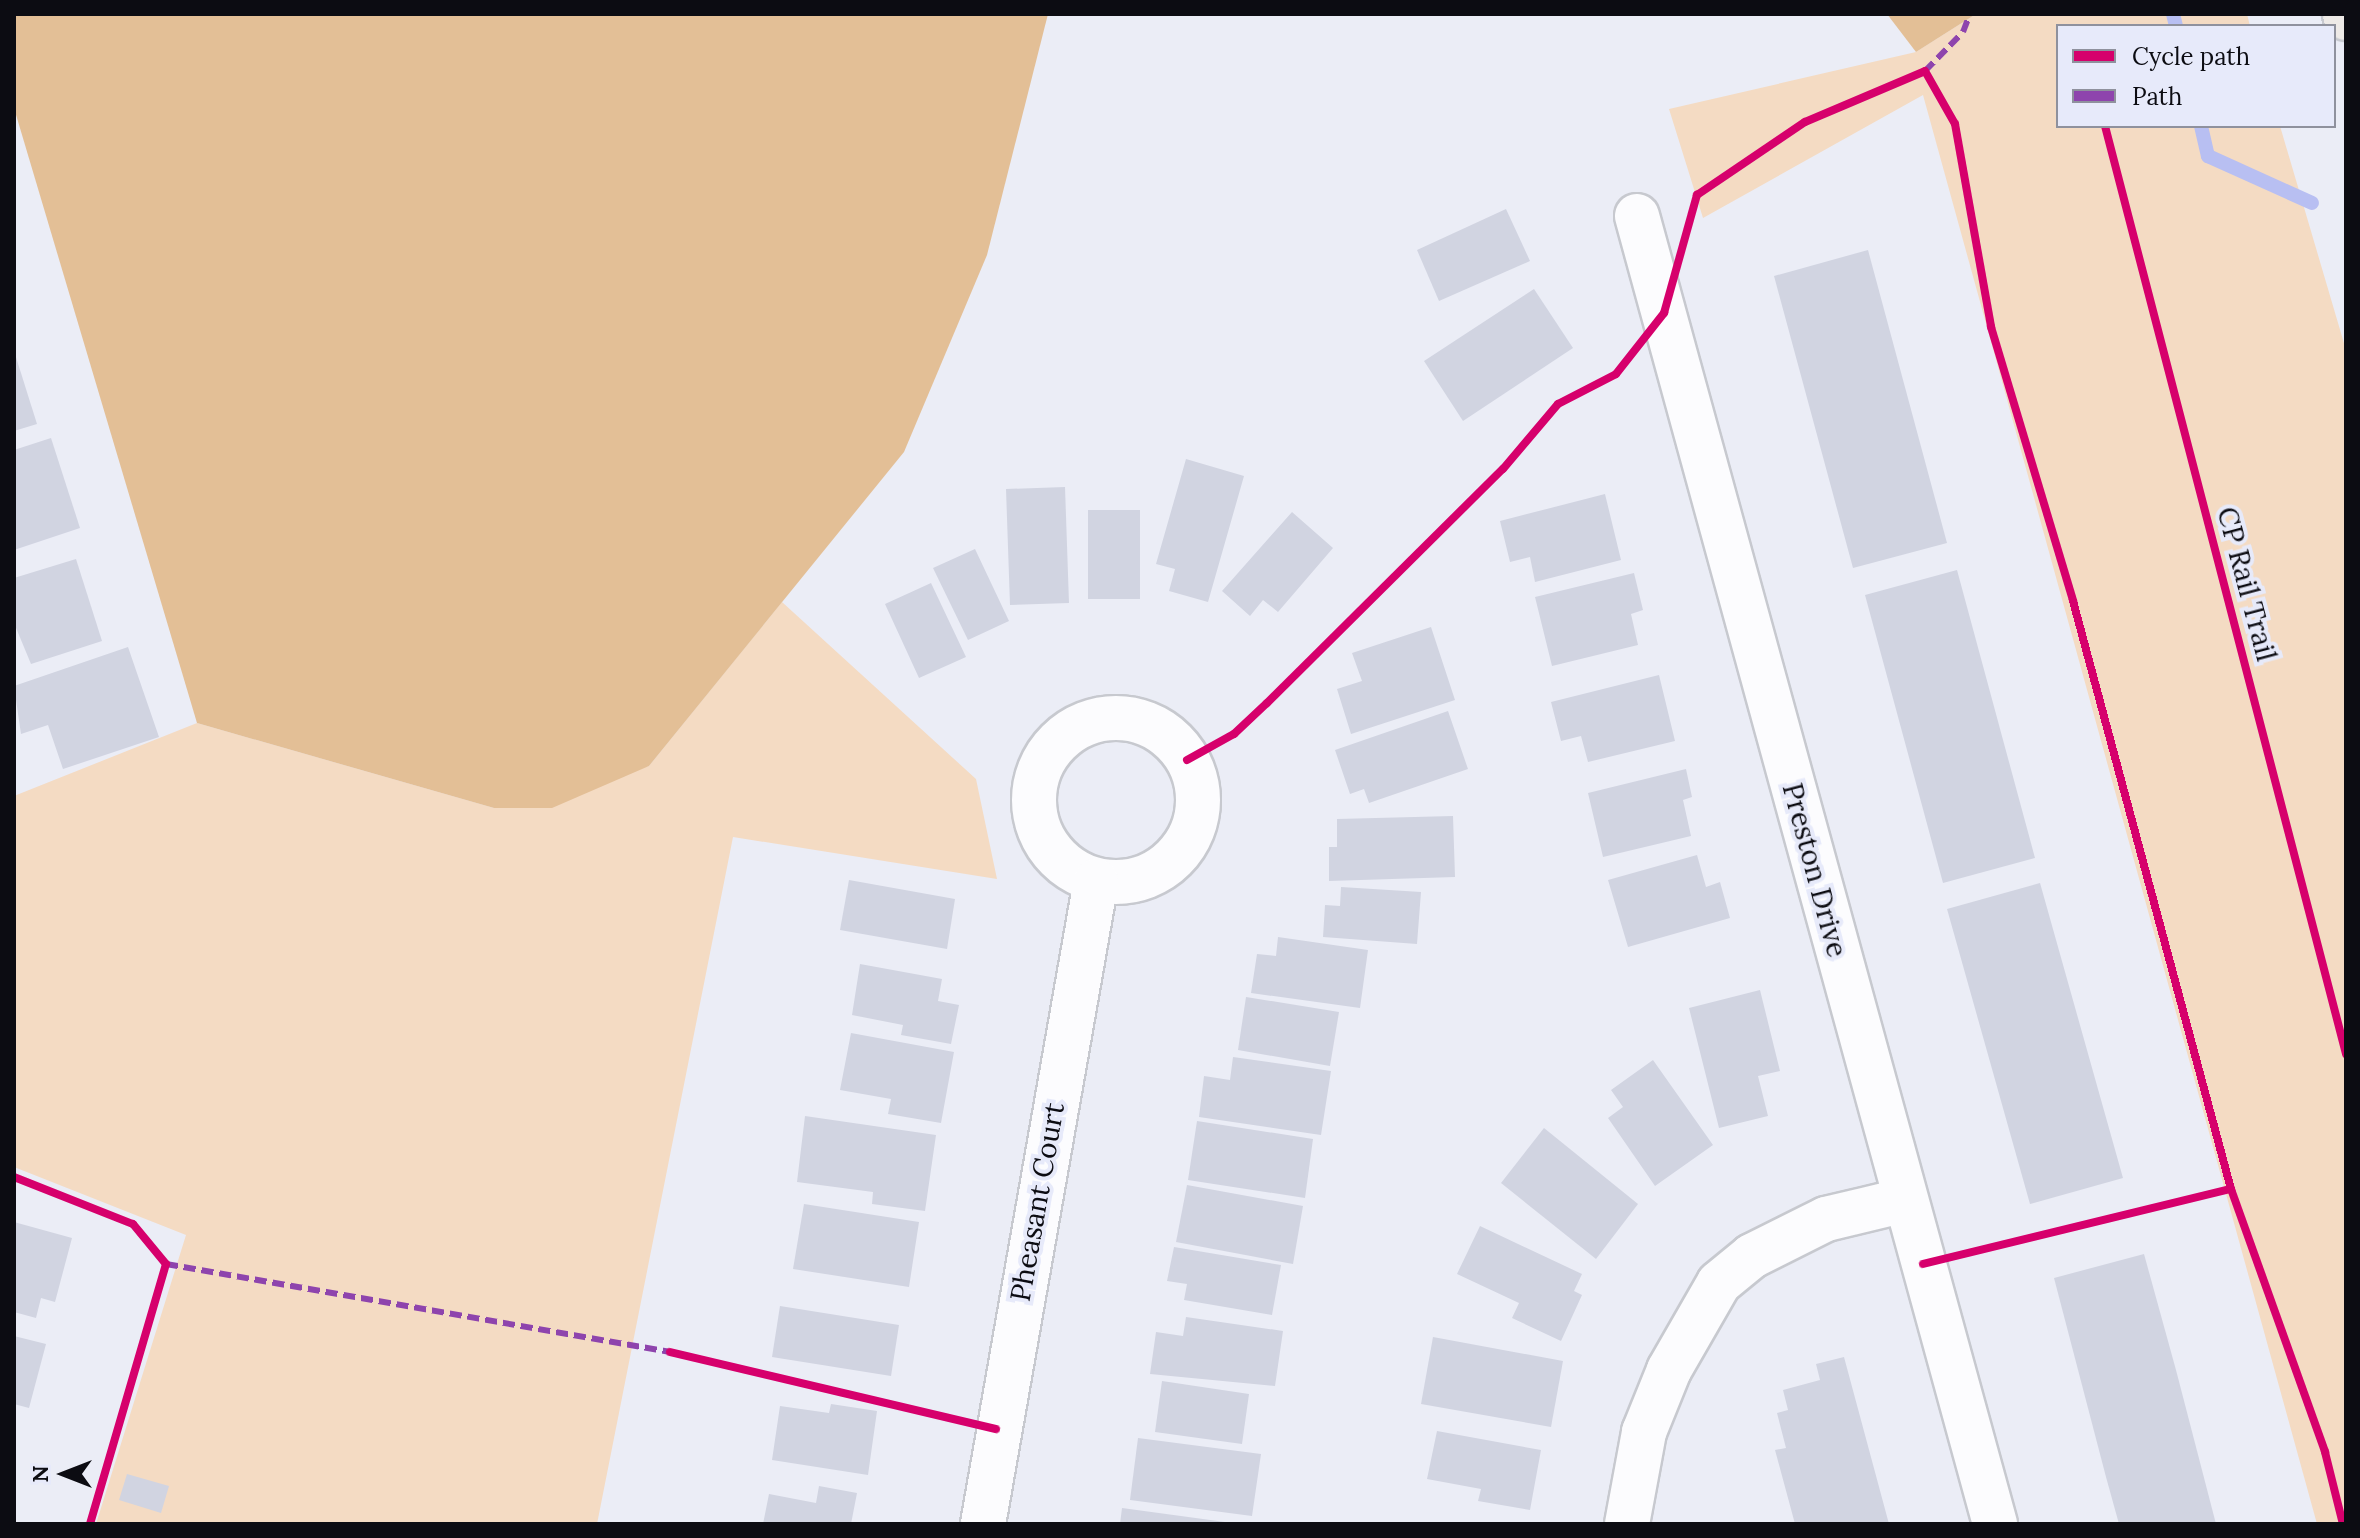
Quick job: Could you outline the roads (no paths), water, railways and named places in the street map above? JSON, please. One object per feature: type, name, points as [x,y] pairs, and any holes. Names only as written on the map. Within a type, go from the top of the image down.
[{"type":"street","name":"Preston Drive","points":[[1637,216],[1995,1524]]},
{"type":"street","name":"Pheasant Court","points":[[983,1524],[1096,881]]},
{"type":"street","points":[[1627,1524],[1644,1432],[1669,1370],[1719,1283],[1752,1256],[1826,1219],[1905,1200]]},
{"type":"waterway","points":[[2173,14],[2176,24]]},
{"type":"waterway","points":[[2201,128],[2208,156],[2312,203]]}]
